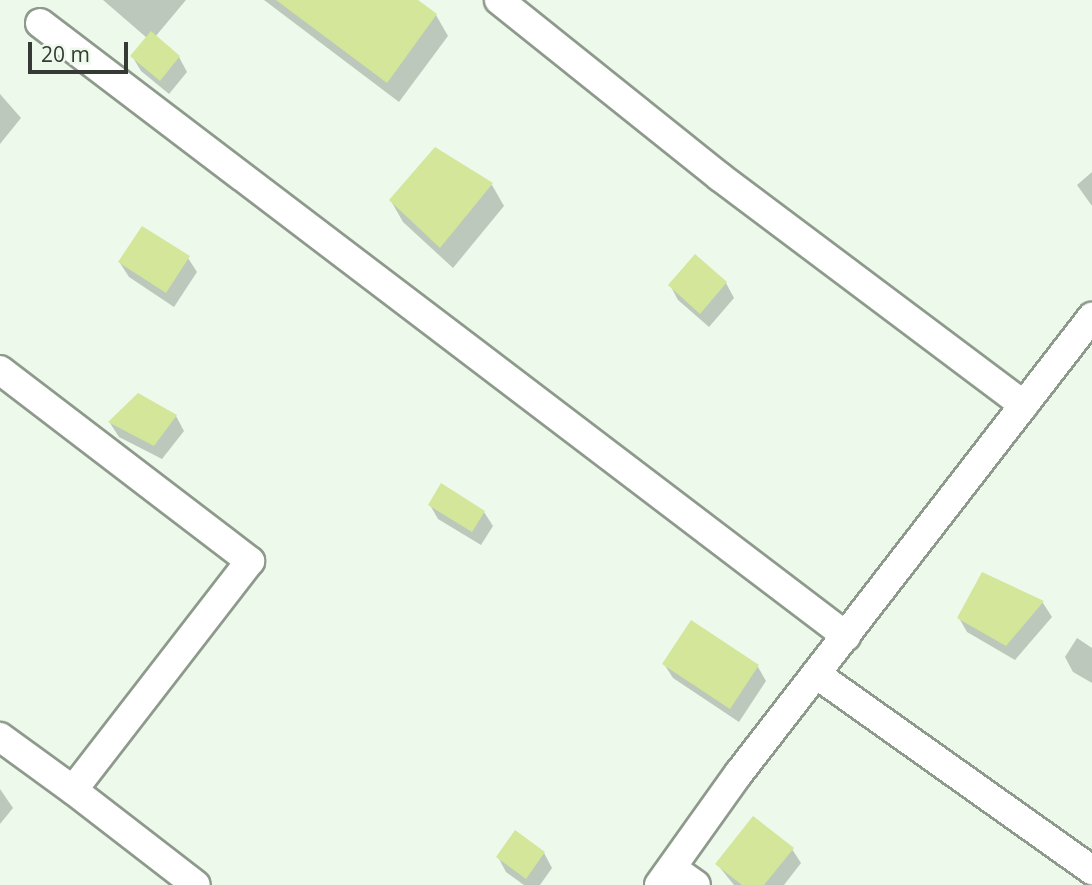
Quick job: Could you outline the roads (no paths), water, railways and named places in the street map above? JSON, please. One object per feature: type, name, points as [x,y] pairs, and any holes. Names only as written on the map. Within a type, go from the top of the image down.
[{"type":"street","points":[[499,0],[720,177],[1024,405]]},
{"type":"street","points":[[40,23],[846,636]]},
{"type":"street","points":[[696,885],[666,876],[738,772],[1092,317]]},
{"type":"street","points":[[0,370],[250,561],[73,790]]},
{"type":"street","points":[[816,674],[1092,870]]},
{"type":"street","points":[[0,737],[196,885]]}]
